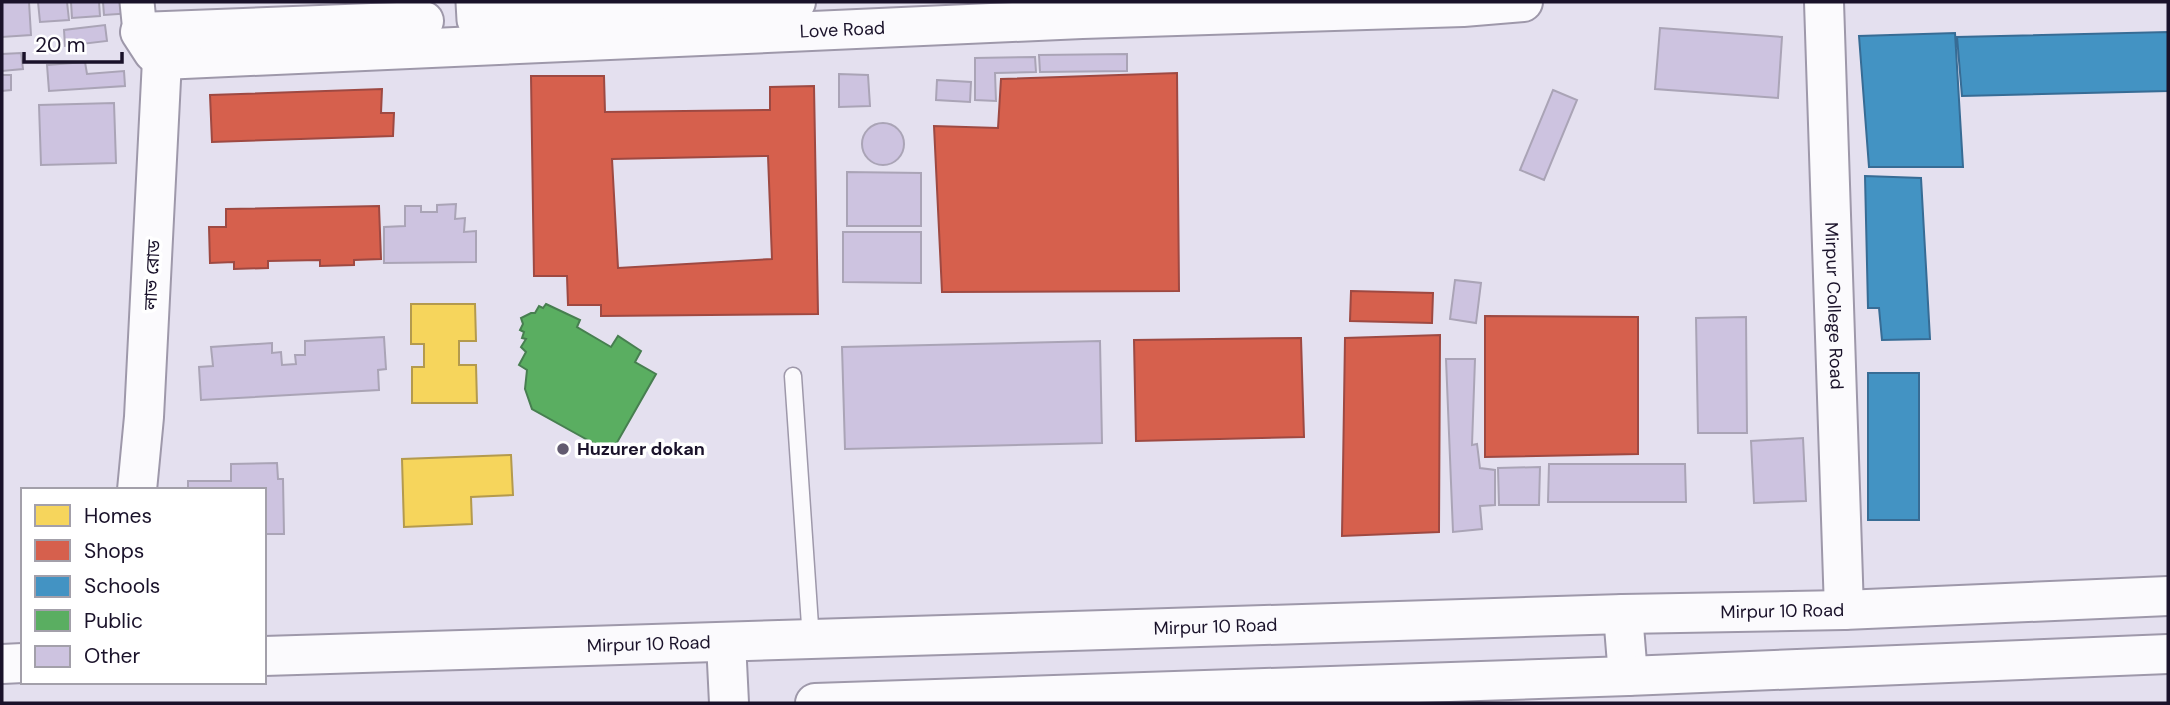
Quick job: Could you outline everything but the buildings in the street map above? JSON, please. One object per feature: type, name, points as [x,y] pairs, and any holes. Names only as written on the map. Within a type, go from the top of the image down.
[{"type":"main road","name":"Love Road","points":[[146,31],[473,11],[796,2]]},
{"type":"main road","name":"Love Road","points":[[146,31],[1081,10],[1463,7],[1523,2]]},
{"type":"main road","name":"Mirpur College Road","points":[[1824,2],[1844,610]]},
{"type":"main road","name":"লাভ রোড","points":[[137,488],[144,417],[146,31]]},
{"type":"main road","name":"Mirpur 10 Road","points":[[266,656],[1623,614],[1844,610],[2168,596]]},
{"type":"main road","points":[[1623,614],[1628,676]]},
{"type":"main road","points":[[726,642],[729,703]]},
{"type":"main road","points":[[815,703],[1242,697],[1628,676],[2168,654]]},
{"type":"main road","points":[[2,664],[21,663]]},
{"type":"lane","points":[[793,376],[811,640]]},
{"type":"place","name":"Huzurer dokan","points":[[563,449]]}]
